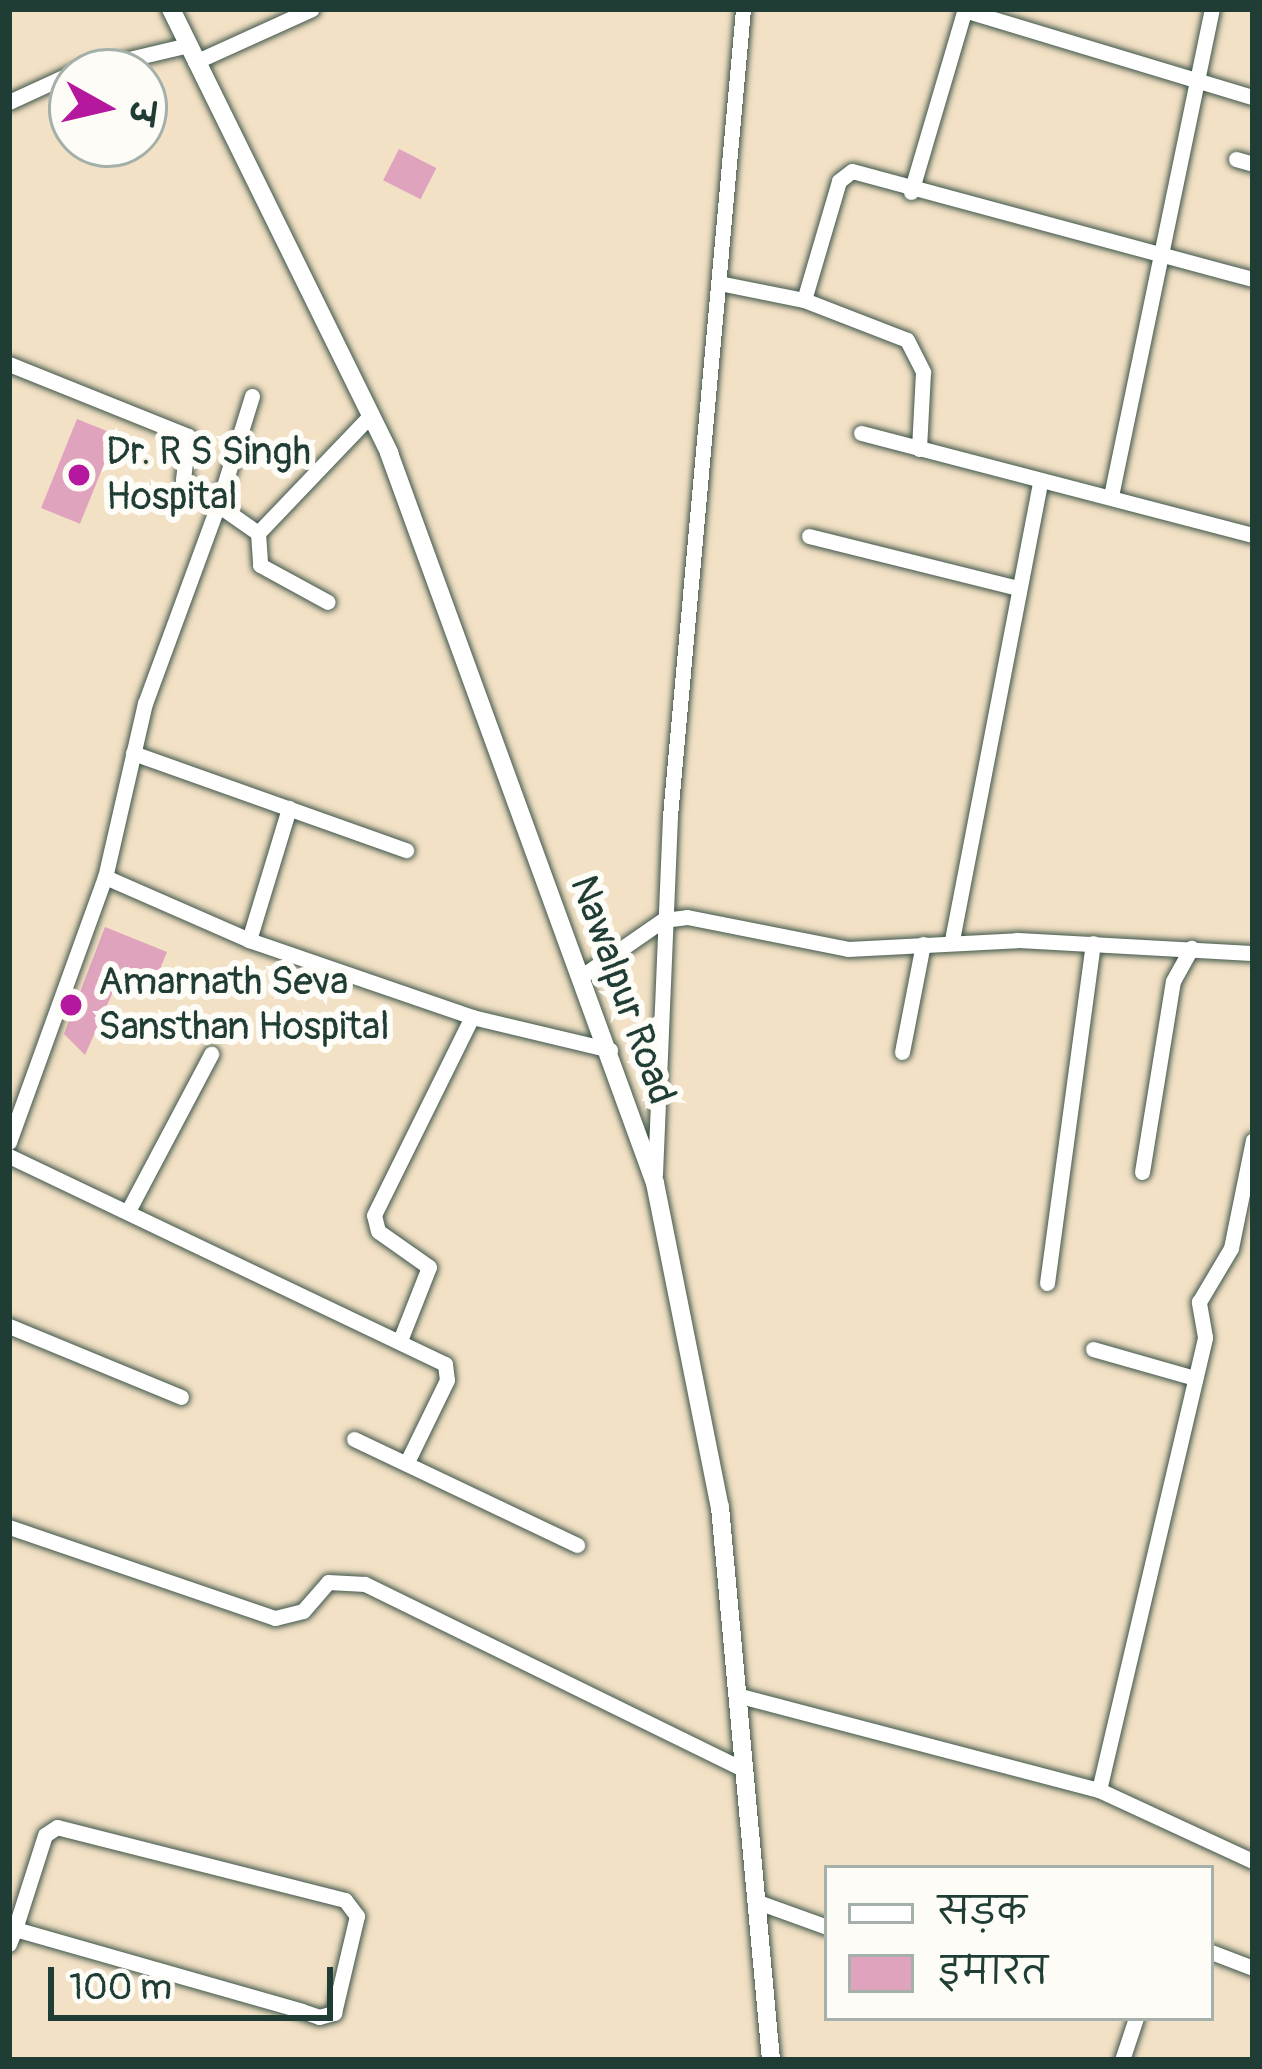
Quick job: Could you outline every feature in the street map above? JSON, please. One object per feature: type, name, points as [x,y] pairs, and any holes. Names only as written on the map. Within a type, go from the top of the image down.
[{"type":"street","name":"Nawalpur Road","points":[[171,9],[370,416],[583,976],[655,1183],[720,1507],[771,2060]]},
{"type":"street","points":[[168,57],[191,53],[313,9]]},
{"type":"street","points":[[655,1183],[663,920],[743,9]]},
{"type":"street","points":[[911,192],[964,9],[1253,97]]},
{"type":"street","points":[[1111,496],[1212,9]]},
{"type":"street","points":[[9,102],[48,84]]},
{"type":"street","points":[[804,300],[844,175],[864,173],[911,192],[1253,279]]},
{"type":"street","points":[[719,283],[804,300],[908,340],[922,372],[920,449]]},
{"type":"street","points":[[9,364],[188,436],[183,480],[257,533],[260,565],[328,602]]},
{"type":"street","points":[[9,1142],[105,878],[133,753],[252,396]]},
{"type":"street","points":[[257,533],[370,416]]},
{"type":"street","points":[[861,433],[1253,535]]},
{"type":"street","points":[[952,940],[1040,482]]},
{"type":"street","points":[[809,536],[1018,588]]},
{"type":"street","points":[[133,753],[406,850]]},
{"type":"street","points":[[248,940],[289,808]]},
{"type":"street","points":[[105,878],[248,940],[472,1017],[610,1050]]},
{"type":"street","points":[[583,976],[663,920],[708,918],[848,950],[952,940],[1253,953]]},
{"type":"street","points":[[1047,1283],[1093,943]]},
{"type":"street","points":[[902,1052],[923,944]]},
{"type":"street","points":[[1142,1172],[1174,981],[1191,948]]},
{"type":"street","points":[[401,1338],[429,1267],[378,1231],[374,1215],[472,1017]]},
{"type":"street","points":[[128,1211],[211,1054]]},
{"type":"street","points":[[1099,1790],[1205,1337],[1199,1302],[1231,1248],[1253,1140]]},
{"type":"street","points":[[9,1156],[401,1338],[448,1371],[406,1464]]},
{"type":"street","points":[[9,1326],[181,1397]]},
{"type":"street","points":[[1093,1349],[1196,1378]]},
{"type":"street","points":[[354,1439],[577,1545]]},
{"type":"street","points":[[9,1527],[275,1618],[303,1611],[328,1582],[364,1584],[741,1768]]},
{"type":"street","points":[[740,1696],[1099,1790],[1253,1861]]},
{"type":"street","points":[[57,1827],[345,1900],[357,1916],[334,2013],[320,2018],[11,1934],[45,1835],[57,1827]]},
{"type":"street","points":[[758,1902],[824,1926]]},
{"type":"street","points":[[1214,1953],[1253,1968]]},
{"type":"street","points":[[1122,2060],[1135,2021]]},
{"type":"building","points":[[399,149],[436,168],[421,199],[383,180]]},
{"type":"building","points":[[77,419],[116,435],[80,524],[41,508]]},
{"type":"building","points":[[105,927],[167,952],[152,989],[120,976],[85,1055],[64,1034]]},
{"type":"place","name":"Dr. R S Singh Hospital","points":[[79,475]]},
{"type":"place","name":"Amarnath Seva Sansthan Hospital","points":[[71,1005]]}]
